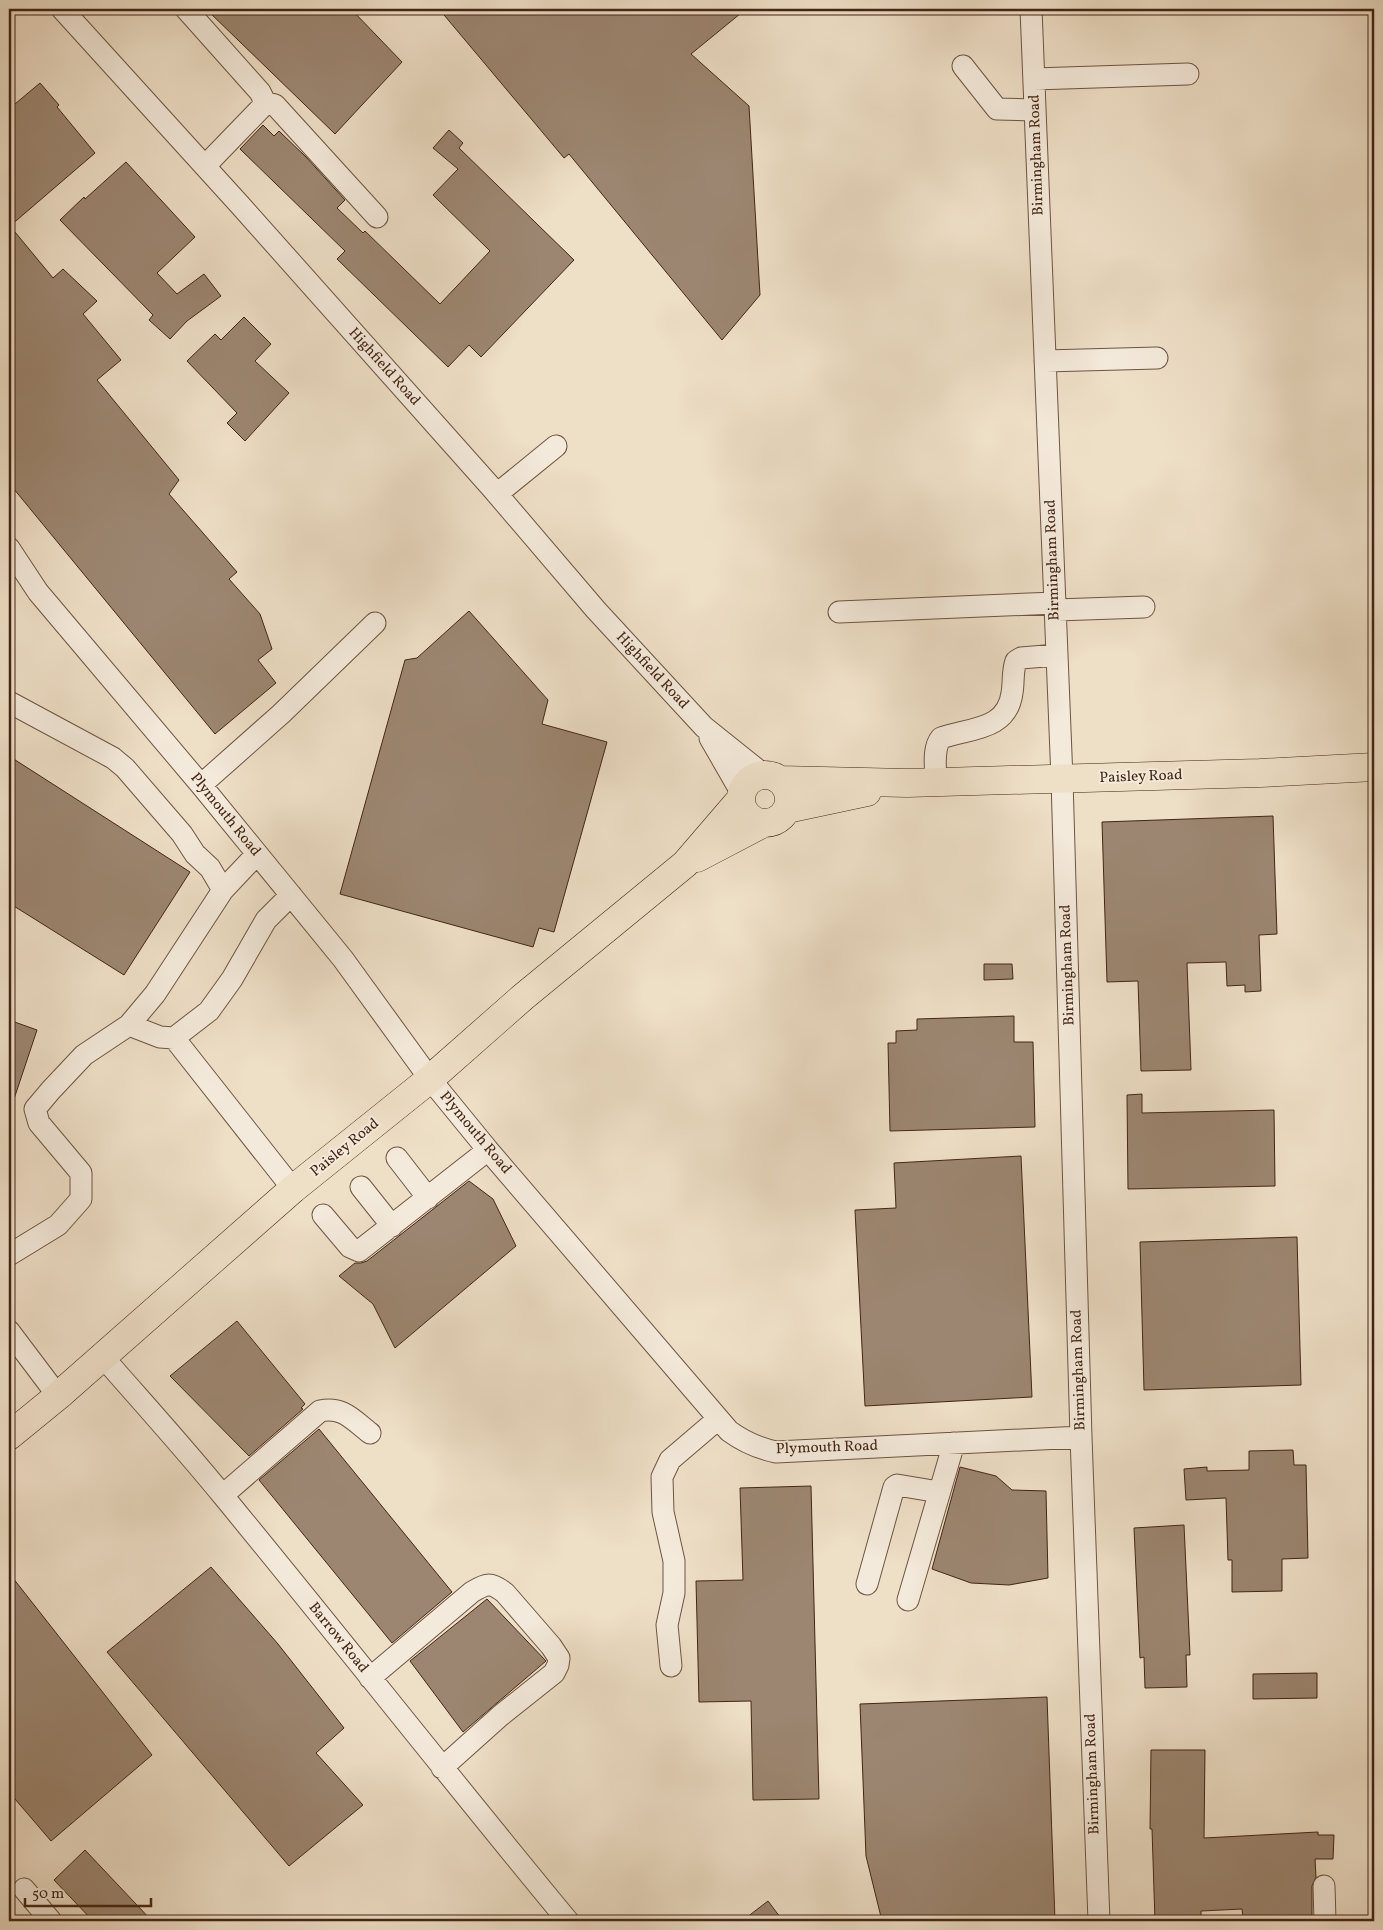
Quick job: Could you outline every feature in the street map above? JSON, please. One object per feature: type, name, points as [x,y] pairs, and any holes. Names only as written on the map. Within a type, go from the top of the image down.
[{"type":"main road","name":"Paisley Road","points":[[772,778],[907,783],[1260,773],[1374,766]]},
{"type":"main road","points":[[772,778],[788,794],[787,810],[779,819],[768,824],[762,824],[749,818],[741,807],[741,796],[750,780],[772,778]]},
{"type":"main road","name":"Paisley Road","points":[[787,810],[907,783]]},
{"type":"main road","name":"Paisley Road","points":[[9,1436],[103,1357],[293,1189],[430,1079],[523,997],[685,864],[741,796]]},
{"type":"main road","name":"Paisley Road","points":[[685,864],[762,824]]},
{"type":"street","name":"Highfield Road","points":[[62,9],[205,166],[497,494],[596,610],[704,728],[772,778]]},
{"type":"street","points":[[186,9],[260,92],[265,102],[274,105],[377,217]]},
{"type":"street","name":"Birmingham Road","points":[[1031,9],[1062,779],[1081,1437],[1099,1921]]},
{"type":"street","points":[[963,66],[996,109],[1035,110]]},
{"type":"street","points":[[1034,79],[1188,74]]},
{"type":"street","points":[[205,166],[265,102]]},
{"type":"street","points":[[1045,361],[1157,358]]},
{"type":"street","points":[[497,494],[556,446]]},
{"type":"street","name":"Plymouth Road","points":[[9,548],[38,592],[201,784],[342,959],[430,1079],[488,1150],[729,1432],[744,1443],[776,1452],[1081,1437]]},
{"type":"street","points":[[839,612],[1055,606],[1144,607]]},
{"type":"street","points":[[201,784],[281,714],[375,623]]},
{"type":"street","points":[[936,782],[936,749],[937,743],[941,738],[990,724],[1001,718],[1008,708],[1012,693],[1012,672],[1016,662],[1021,658],[1057,655]]},
{"type":"street","points":[[9,702],[113,758],[125,768],[182,834],[195,854],[210,868],[223,890]]},
{"type":"street","name":"Highfield Road","points":[[704,728],[741,796]]},
{"type":"street","points":[[9,1255],[58,1225],[81,1199],[81,1173],[39,1123],[36,1108],[84,1055],[129,1025],[155,994],[223,890],[257,854]]},
{"type":"street","points":[[129,1025],[160,1037],[174,1038],[209,1011],[232,979],[266,920],[291,895]]},
{"type":"street","points":[[174,1038],[293,1189]]},
{"type":"street","points":[[323,1215],[350,1247],[359,1251],[488,1150]]},
{"type":"street","points":[[397,1158],[428,1198]]},
{"type":"street","points":[[361,1187],[392,1226]]},
{"type":"street","points":[[9,1330],[58,1396]]},
{"type":"street","name":"Barrow Road","points":[[103,1357],[223,1495],[412,1728],[442,1768],[568,1921]]},
{"type":"street","points":[[223,1495],[320,1411],[330,1408],[341,1411],[370,1433]]},
{"type":"street","points":[[671,1666],[667,1625],[674,1593],[674,1561],[663,1512],[662,1477],[670,1460],[718,1419]]},
{"type":"street","points":[[908,1600],[954,1443]]},
{"type":"street","points":[[867,1584],[894,1487],[897,1485],[939,1492]]},
{"type":"street","points":[[370,1678],[472,1592],[483,1585],[490,1584],[505,1593],[551,1646],[559,1658],[554,1673],[500,1716],[442,1768]]},
{"type":"street","points":[[1324,1886],[1325,1921]]},
{"type":"street","points":[[24,1889],[51,1921]]},
{"type":"building","points":[[206,9],[351,9],[402,62],[335,134]]},
{"type":"building","points":[[439,9],[746,9],[691,54],[749,106],[760,295],[722,340],[569,154],[564,158]]},
{"type":"building","points":[[40,83],[95,153],[10,226],[53,278],[63,269],[97,301],[83,314],[121,360],[97,380],[179,480],[169,494],[237,572],[229,579],[260,614],[272,649],[258,660],[276,683],[215,734],[9,483],[9,109]]},
{"type":"building","points":[[263,125],[274,136],[279,131],[306,157],[345,200],[337,208],[363,233],[365,231],[440,304],[490,251],[433,195],[458,169],[433,148],[449,130],[463,143],[459,148],[574,260],[481,357],[469,345],[448,367],[337,259],[345,251],[240,149]]},
{"type":"building","points":[[126,162],[195,237],[157,273],[177,294],[204,274],[221,296],[187,321],[170,339],[149,320],[153,315],[60,220]]},
{"type":"building","points":[[244,317],[271,344],[255,361],[289,393],[245,441],[227,423],[237,413],[187,361],[215,334],[221,340]]},
{"type":"building","points":[[469,611],[548,700],[542,724],[607,742],[554,932],[539,928],[533,947],[340,894],[405,660],[417,658]]},
{"type":"building","points":[[9,756],[190,872],[124,975],[9,903]]},
{"type":"building","points":[[1273,816],[1277,934],[1259,935],[1261,991],[1245,992],[1245,985],[1227,986],[1226,962],[1187,963],[1191,1070],[1141,1071],[1138,981],[1107,982],[1102,822]]},
{"type":"building","points":[[984,964],[1012,964],[1013,979],[984,980]]},
{"type":"building","points":[[1014,1016],[1014,1042],[1033,1042],[1035,1127],[890,1131],[888,1043],[896,1043],[896,1031],[917,1030],[917,1019]]},
{"type":"building","points":[[9,1020],[37,1030],[11,1108],[9,1108]]},
{"type":"building","points":[[1142,1094],[1142,1113],[1274,1110],[1275,1186],[1128,1189],[1127,1095]]},
{"type":"building","points":[[1021,1156],[1032,1397],[865,1406],[855,1210],[896,1208],[894,1163]]},
{"type":"building","points":[[469,1181],[493,1199],[516,1246],[395,1348],[373,1304],[339,1276],[355,1263],[367,1261]]},
{"type":"building","points":[[1297,1237],[1301,1385],[1144,1390],[1140,1242]]},
{"type":"building","points":[[237,1321],[305,1404],[301,1408],[303,1409],[249,1456],[170,1376]]},
{"type":"building","points":[[319,1429],[452,1592],[392,1643],[259,1480]]},
{"type":"building","points":[[1293,1450],[1294,1465],[1306,1465],[1308,1558],[1282,1559],[1282,1591],[1232,1592],[1232,1560],[1228,1560],[1226,1498],[1186,1500],[1184,1469],[1207,1467],[1207,1471],[1249,1470],[1249,1451]]},
{"type":"building","points":[[960,1467],[996,1476],[1012,1490],[1046,1491],[1048,1578],[1009,1585],[971,1583],[932,1569]]},
{"type":"building","points":[[811,1486],[819,1799],[753,1800],[751,1701],[699,1702],[696,1581],[743,1580],[740,1488]]},
{"type":"building","points":[[1184,1525],[1190,1655],[1186,1655],[1187,1687],[1145,1688],[1144,1657],[1140,1658],[1134,1528]]},
{"type":"building","points":[[211,1567],[278,1644],[344,1728],[316,1753],[363,1805],[289,1866],[107,1652]]},
{"type":"building","points":[[9,1573],[152,1755],[51,1841],[9,1792]]},
{"type":"building","points":[[487,1599],[546,1661],[463,1732],[410,1661]]},
{"type":"building","points":[[1317,1673],[1317,1698],[1253,1699],[1253,1674]]},
{"type":"building","points":[[1047,1697],[1055,1921],[882,1921],[866,1856],[860,1704]]},
{"type":"building","points":[[1151,1750],[1205,1750],[1204,1838],[1318,1832],[1318,1835],[1334,1835],[1333,1859],[1315,1859],[1316,1877],[1312,1886],[1312,1921],[1253,1921],[1253,1917],[1243,1917],[1242,1909],[1201,1911],[1201,1921],[1155,1921],[1152,1829],[1150,1829]]},
{"type":"building","points":[[85,1850],[152,1921],[93,1921],[54,1880]]},
{"type":"building","points":[[768,1901],[783,1921],[742,1921]]}]
